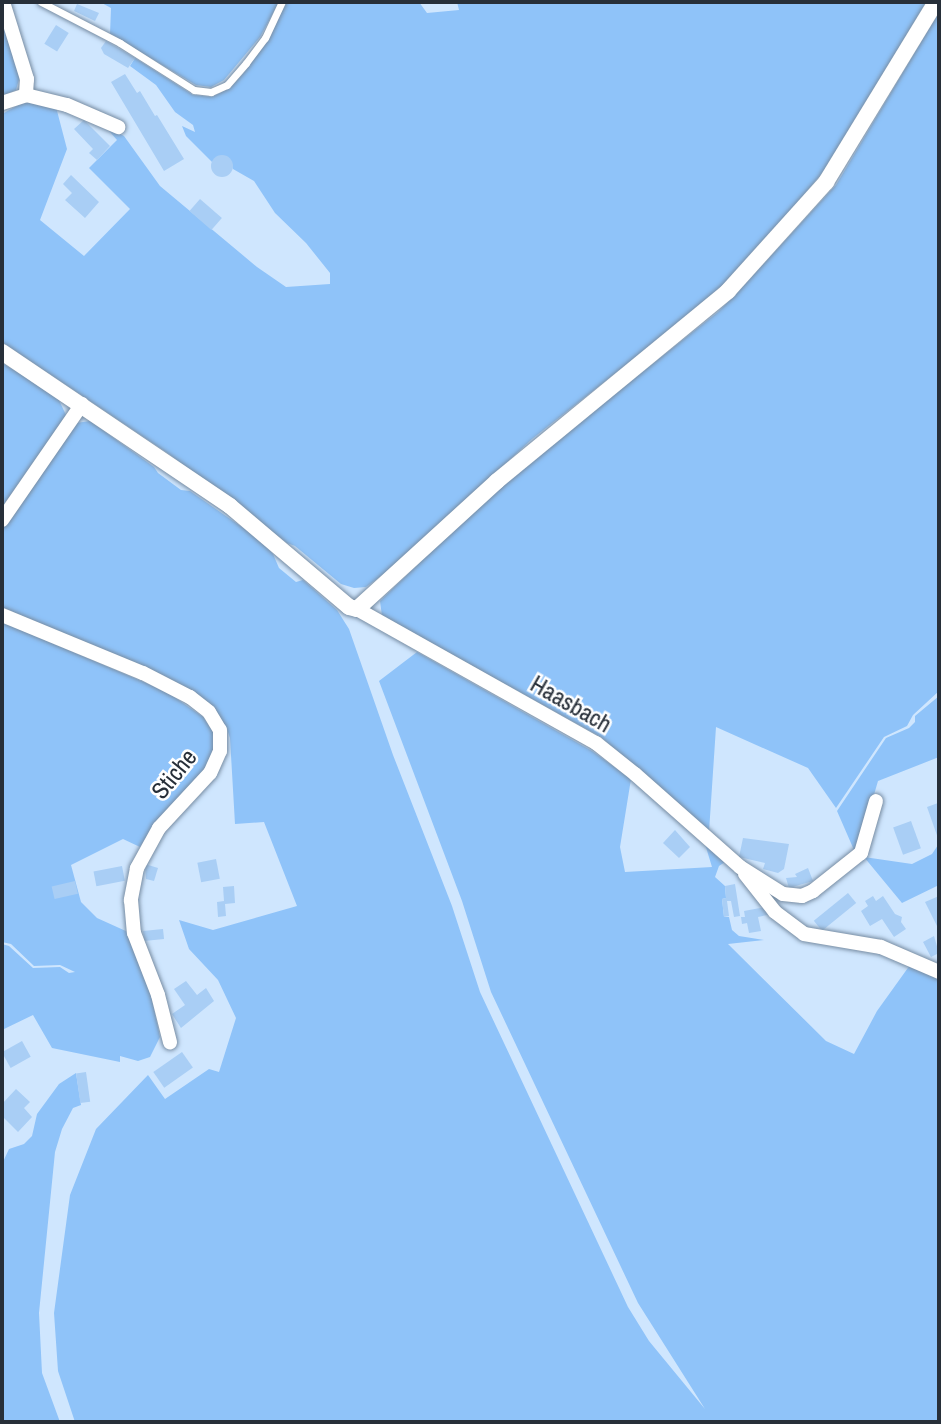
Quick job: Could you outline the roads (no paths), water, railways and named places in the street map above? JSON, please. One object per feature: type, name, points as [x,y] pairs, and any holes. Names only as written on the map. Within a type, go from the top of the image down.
[{"type":"street","points":[[3,2],[27,79],[26,95]]},
{"type":"street","points":[[2,352],[230,506],[349,607],[358,609],[497,481],[728,291],[826,182],[936,2]]},
{"type":"street","points":[[2,103],[26,95],[67,105],[118,127]]},
{"type":"street","points":[[2,520],[82,404]]},
{"type":"street","name":"Haasbach","points":[[358,609],[596,743],[626,765],[740,867],[783,894],[802,895],[813,891],[861,853],[876,801]]},
{"type":"street","name":"Stiche","points":[[2,615],[143,673],[190,697],[209,712],[220,730],[220,751],[210,773],[159,828],[137,868],[131,900],[134,933],[158,995],[170,1042]]},
{"type":"street","name":"Haasbach","points":[[740,867],[775,912],[804,933],[881,947],[939,972]]},
{"type":"lane","points":[[41,2],[120,43],[194,90],[211,92],[227,85],[246,63],[265,38],[282,2]]}]
